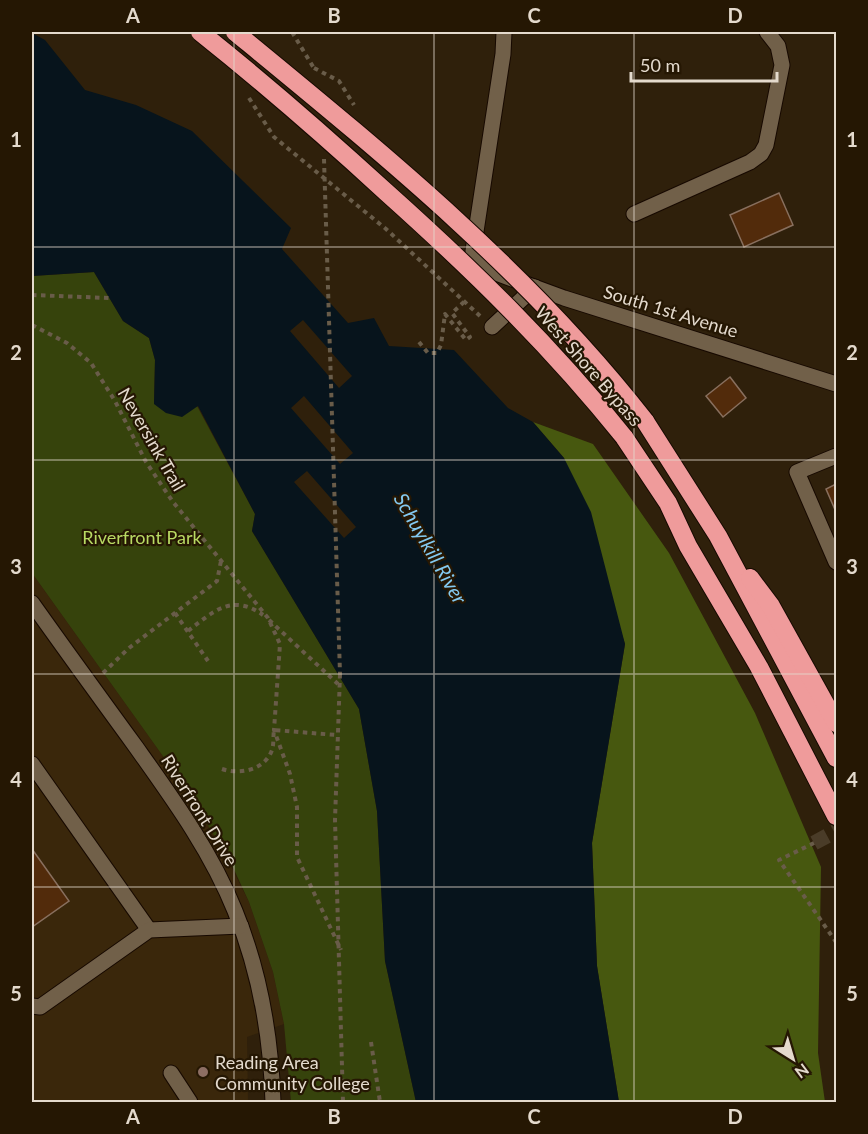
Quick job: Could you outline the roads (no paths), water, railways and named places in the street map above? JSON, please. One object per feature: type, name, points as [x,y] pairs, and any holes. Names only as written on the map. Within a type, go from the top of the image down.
[{"type":"highway","name":"West Shore Bypass","points":[[200,32],[245,67],[481,278],[573,374],[624,437],[668,503],[688,546],[759,667],[837,816]]},
{"type":"highway","name":"West Shore Bypass","points":[[234,32],[385,155],[500,260],[600,365],[645,421],[718,536],[837,758]]},
{"type":"highway","points":[[718,536],[771,606],[837,723]]},
{"type":"highway","points":[[787,722],[837,831]]},
{"type":"street","name":"South 1st Avenue","points":[[504,32],[503,54],[473,251],[496,273],[837,384]]},
{"type":"street","points":[[634,214],[750,162],[761,154],[766,145],[782,65],[778,46],[771,33]]},
{"type":"street","points":[[492,327],[535,287]]},
{"type":"street","points":[[837,456],[797,472],[837,562]]},
{"type":"street","name":"Riverfront Drive","points":[[32,603],[194,831],[214,864],[241,926],[255,971],[265,1014],[273,1102]]},
{"type":"street","points":[[32,764],[149,930]]},
{"type":"street","points":[[32,1006],[40,1007],[149,930],[241,926]]},
{"type":"street","points":[[171,1073],[190,1102]]},
{"type":"water","name":"Schuylkill River","points":[[32,33],[45,40],[85,90],[136,105],[192,131],[291,228],[282,249],[348,323],[374,318],[389,346],[454,350],[508,408],[533,422],[564,458],[591,512],[625,644],[592,843],[597,966],[619,1102],[416,1102],[385,961],[377,811],[359,709],[252,531],[255,514],[198,406],[182,417],[166,413],[154,404],[155,360],[149,338],[123,321],[94,272],[32,276]],"holes":[[[303,320],[352,376],[339,388],[290,331]],[[304,396],[353,453],[340,464],[291,408]],[[307,471],[356,527],[344,538],[294,482]]]},
{"type":"tunnel","points":[[814,843],[836,831]]},
{"type":"place","name":"Reading Area Community College","points":[[203,1072]]},
{"type":"park label","name":"Riverfront Park","points":[[142,537]]}]
